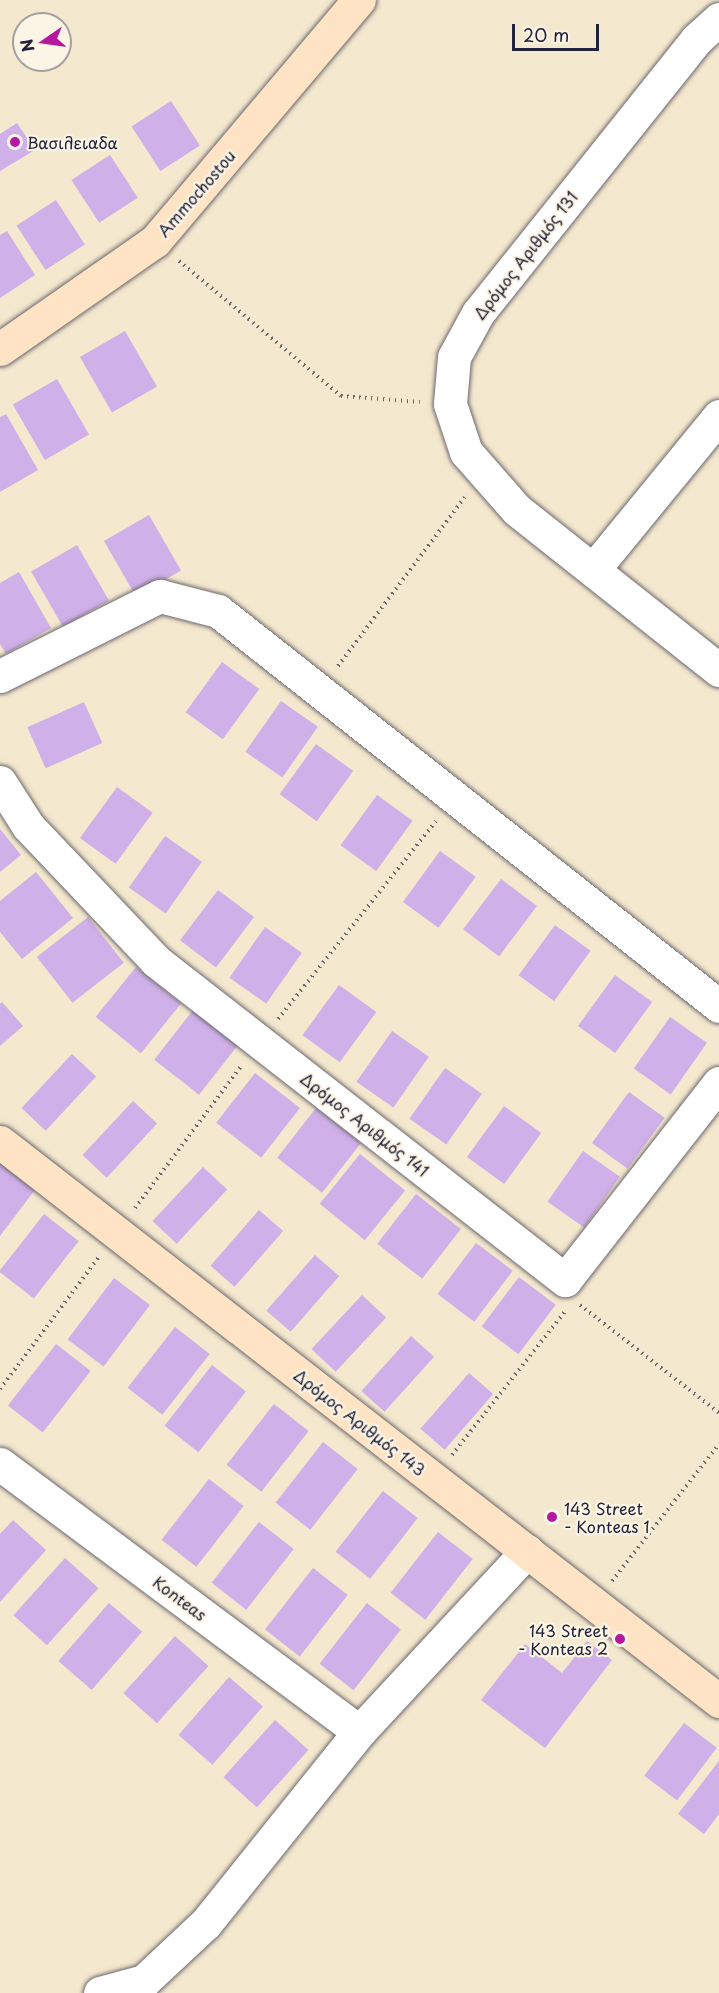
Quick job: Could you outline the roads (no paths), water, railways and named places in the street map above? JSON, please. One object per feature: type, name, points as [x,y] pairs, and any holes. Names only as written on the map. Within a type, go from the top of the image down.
[{"type":"street","name":"Ammochostou","points":[[0,349],[155,241],[359,0]]},
{"type":"street","name":"Δρόμος Αριθμός 131","points":[[719,19],[696,40],[478,313],[454,357],[450,404],[466,452],[517,510],[719,670]]},
{"type":"street","points":[[593,570],[719,416]]},
{"type":"street","points":[[0,676],[160,596],[218,611],[719,1006]]},
{"type":"street","name":"Δρόμος Αριθμός 141","points":[[0,782],[28,826],[156,961],[565,1280],[719,1083]]},
{"type":"street","name":"Δρόμος Αριθμός 143","points":[[0,1143],[719,1701]]},
{"type":"street","name":"Konteas","points":[[0,1464],[359,1732]]},
{"type":"street","points":[[100,1993],[144,1981],[206,1923],[359,1732],[527,1551]]},
{"type":"place","name":"Βασιλειαδα","points":[[15,142]]},
{"type":"place","name":"143 Street - Konteas 1","points":[[552,1517]]},
{"type":"place","name":"143 Street - Konteas 2","points":[[620,1639]]}]
